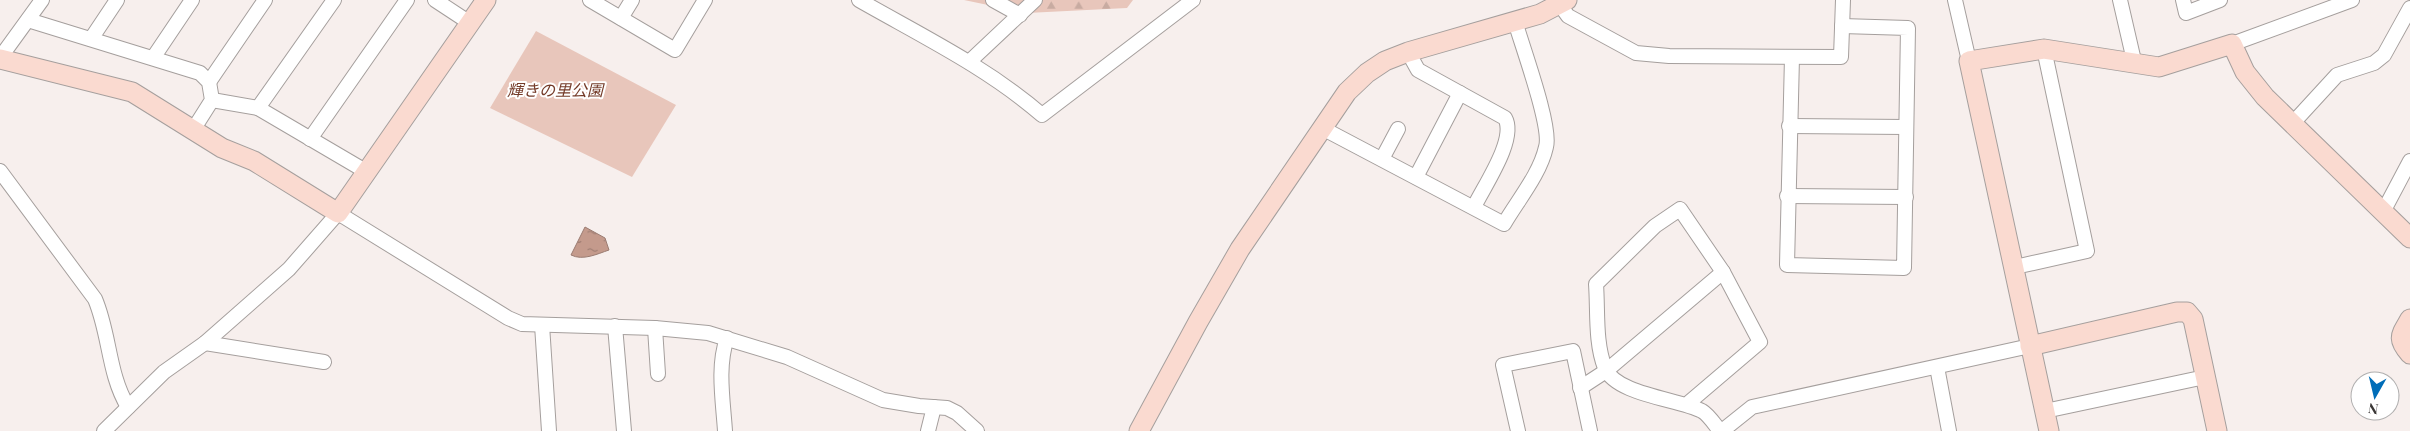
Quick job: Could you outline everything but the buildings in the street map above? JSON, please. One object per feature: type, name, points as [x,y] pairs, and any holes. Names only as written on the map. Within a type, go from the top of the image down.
[{"type":"street","points":[[42,0],[0,59],[132,92],[222,148],[254,161],[508,318],[522,324],[542,326],[614,326],[708,333],[787,357],[883,400],[934,408],[947,408],[957,413],[977,431]]},
{"type":"street","points":[[91,39],[117,0]]},
{"type":"street","points":[[153,58],[192,0]]},
{"type":"street","points":[[208,82],[265,0]]},
{"type":"street","points":[[258,108],[334,0]]},
{"type":"street","points":[[310,139],[407,0]]},
{"type":"street","points":[[435,0],[470,24]]},
{"type":"street","points":[[104,431],[164,372],[204,343],[288,268],[338,213],[486,0]]},
{"type":"street","points":[[590,0],[675,50],[705,0]]},
{"type":"street","points":[[621,18],[632,0]]},
{"type":"street","points":[[993,0],[1020,15]]},
{"type":"street","points":[[969,62],[1035,0]]},
{"type":"street","points":[[863,1],[969,62],[1016,93],[1042,115],[1193,0]]},
{"type":"street","points":[[1139,431],[1198,322],[1240,250],[1347,92],[1367,73],[1386,61],[1408,52],[1540,14],[1563,2],[1568,16],[1636,53],[1669,56],[1841,57],[1843,0]]},
{"type":"street","points":[[1955,0],[2049,431]]},
{"type":"street","points":[[2120,0],[2135,65]]},
{"type":"street","points":[[2183,0],[2186,13],[2220,0]]},
{"type":"street","points":[[1968,61],[2044,49],[2135,65],[2159,66],[2232,44],[2352,0]]},
{"type":"street","points":[[2292,124],[2337,75],[2374,63],[2384,55],[2410,8]]},
{"type":"street","points":[[28,20],[200,73],[208,82],[212,100],[193,130]]},
{"type":"street","points":[[1322,128],[1504,224],[1541,161],[1547,145],[1546,126],[1516,21]]},
{"type":"street","points":[[1792,57],[1788,126],[1787,265],[1904,268],[1908,28],[1842,26]]},
{"type":"street","points":[[2232,44],[2245,72],[2265,97],[2410,238]]},
{"type":"street","points":[[2014,267],[2087,250],[2044,49]]},
{"type":"street","points":[[1408,52],[1418,70],[1505,118],[1509,125],[1507,142],[1474,207]]},
{"type":"street","points":[[1416,177],[1460,93]]},
{"type":"street","points":[[212,100],[258,108],[368,172]]},
{"type":"street","points":[[1788,126],[1906,127]]},
{"type":"street","points":[[1382,159],[1398,129]]},
{"type":"street","points":[[2383,212],[2410,161]]},
{"type":"street","points":[[0,171],[95,299],[102,316],[119,392],[128,407]]},
{"type":"street","points":[[1787,196],[1906,197]]},
{"type":"street","points":[[1686,405],[1760,342],[1723,272],[1680,209],[1656,226],[1596,284],[1600,349],[1606,371],[1617,380],[1640,393],[1686,405],[1704,412],[1721,431],[1752,407],[2176,312],[2187,312],[2193,319],[2217,431]]},
{"type":"street","points":[[1580,388],[1606,371],[1723,272]]},
{"type":"street","points":[[2410,319],[2401,334],[2401,343],[2410,354]]},
{"type":"street","points":[[542,326],[548,431]]},
{"type":"street","points":[[614,326],[624,431]]},
{"type":"street","points":[[655,328],[658,374]]},
{"type":"street","points":[[725,431],[721,373],[722,352],[727,338]]},
{"type":"street","points":[[204,343],[324,362]]},
{"type":"street","points":[[1518,431],[1503,365],[1572,351],[1590,431]]},
{"type":"street","points":[[1937,367],[1950,431]]},
{"type":"street","points":[[2045,411],[2205,377]]},
{"type":"street","points":[[928,431],[934,408]]},
{"type":"green space","points":[[964,0],[1133,0],[1127,8],[1027,13]]},
{"type":"green space","name":"輝きの里公園","points":[[536,31],[676,105],[632,177],[490,108]]},
{"type":"water","points":[[585,227],[605,238],[609,250],[585,257],[571,255]]}]
